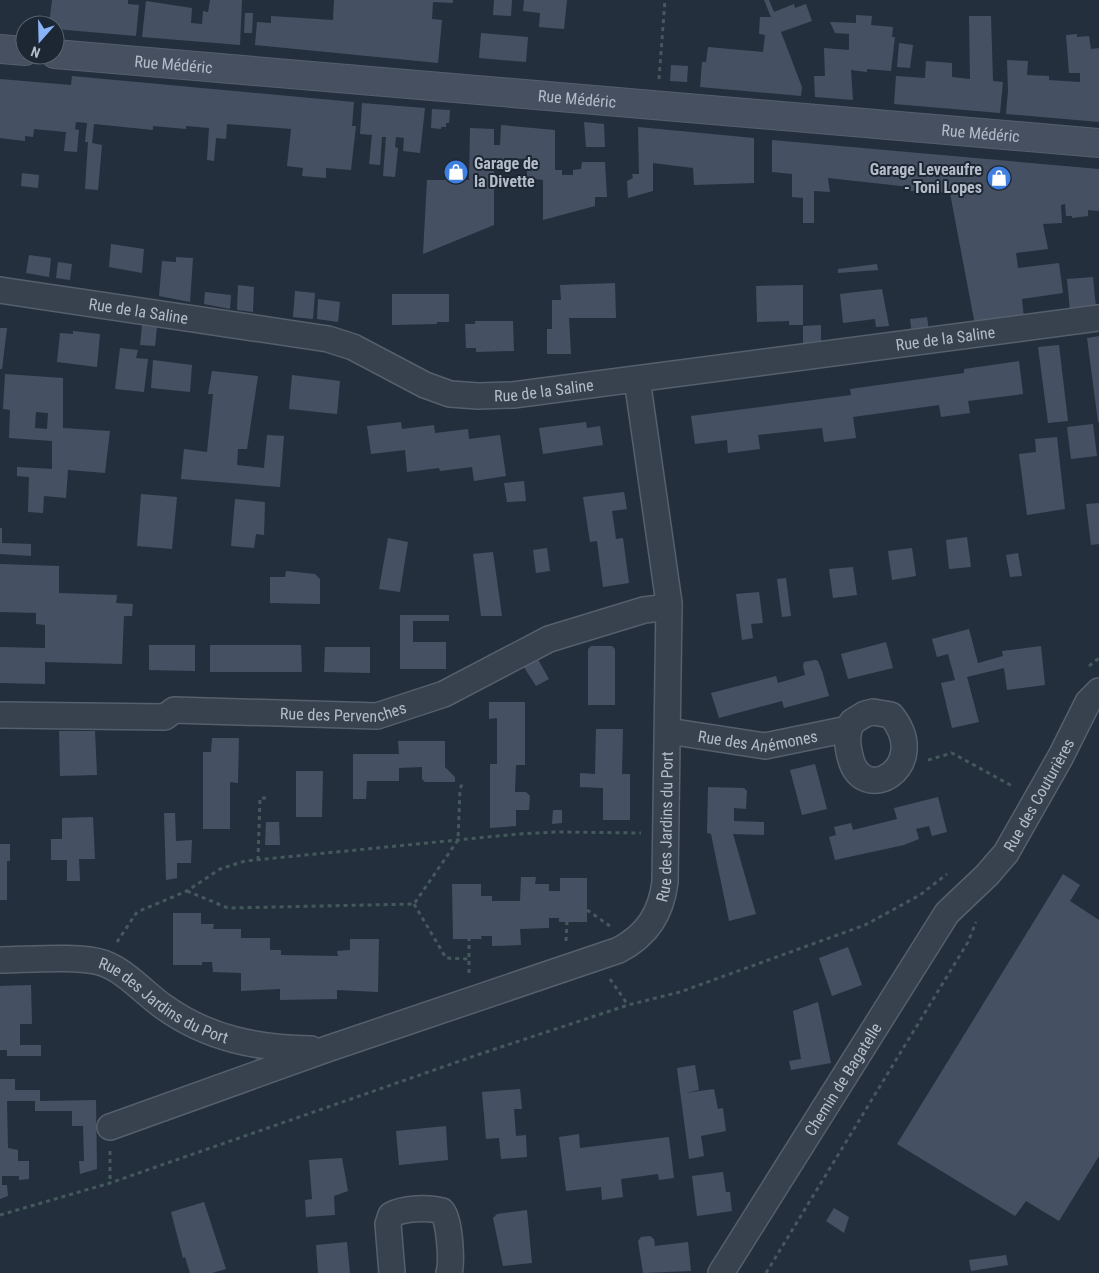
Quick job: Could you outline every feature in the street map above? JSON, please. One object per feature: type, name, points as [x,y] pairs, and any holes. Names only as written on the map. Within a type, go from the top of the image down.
[{"type":"main road","points":[[0,49],[15,50]]},
{"type":"main road","name":"Rue Médéric","points":[[65,55],[1099,143]]},
{"type":"street","name":"Rue de la Saline","points":[[0,290],[328,339],[353,347],[426,385],[450,394],[478,396],[513,395],[1099,318]]},
{"type":"street","name":"Rue des Jardins du Port","points":[[110,1127],[327,1049],[611,953],[633,943],[650,925],[663,898],[666,834],[669,607],[638,379]]},
{"type":"street","name":"Rue des Pervenches","points":[[0,715],[165,717],[174,710],[377,716],[444,694],[549,639],[644,610],[669,607]]},
{"type":"street","name":"Rue des Couturières","points":[[970,892],[1006,853],[1036,802],[1088,702],[1099,691]]},
{"type":"street","name":"Rue des Anémones","points":[[668,731],[765,746],[848,729],[852,722],[865,714],[882,712],[890,715],[897,723],[904,745],[902,762]]},
{"type":"street","points":[[848,729],[847,738],[851,759],[854,770],[860,776],[878,780],[897,770],[902,762]]},
{"type":"street","name":"Chemin de Bagatelle","points":[[721,1273],[947,913],[970,892]]},
{"type":"street","name":"Rue des Jardins du Port","points":[[0,960],[85,960],[104,963],[184,1019],[227,1039],[250,1045],[282,1049],[327,1049]]},
{"type":"street","points":[[392,1273],[388,1224],[391,1215],[400,1211],[432,1209],[442,1212],[447,1219],[450,1263],[448,1273]]},
{"type":"path","points":[[659,84],[665,0]]},
{"type":"path","points":[[902,762],[927,760],[952,753],[1024,793],[1036,802]]},
{"type":"path","points":[[414,904],[458,840],[460,790],[463,782]]},
{"type":"path","points":[[258,860],[259,803],[260,798],[269,798]]},
{"type":"path","points":[[104,963],[137,912],[187,891],[220,869],[258,860],[557,832],[666,834]]},
{"type":"path","points":[[0,1215],[110,1183],[480,1054],[628,1006],[680,992],[864,925],[920,895],[947,875]]},
{"type":"path","points":[[187,891],[228,908],[414,904]]},
{"type":"path","points":[[414,904],[446,958],[469,959]]},
{"type":"path","points":[[766,1273],[972,935]]},
{"type":"path","points":[[469,939],[469,1002]]},
{"type":"path","points":[[110,1127],[110,1183]]},
{"type":"building","points":[[52,0],[128,0],[128,4],[139,5],[136,36],[65,30],[65,15],[50,15]]},
{"type":"building","points":[[210,0],[242,0],[240,45],[142,37],[146,1],[192,8],[191,23],[202,24],[203,11],[208,12]]},
{"type":"building","points":[[334,0],[453,0],[453,3],[433,2],[432,19],[442,20],[438,63],[255,45],[257,22],[271,23],[271,16],[333,20]]},
{"type":"building","points":[[494,0],[512,0],[511,16],[493,15]]},
{"type":"building","points":[[524,0],[567,0],[564,29],[539,27],[540,13],[523,11]]},
{"type":"building","points":[[764,0],[769,0],[774,12],[794,4],[795,8],[806,4],[812,21],[781,32],[802,87],[801,96],[700,87],[702,62],[706,62],[708,47],[763,52],[765,35],[759,34],[760,17],[771,17]]},
{"type":"building","points":[[245,13],[253,13],[252,33],[244,33]]},
{"type":"building","points":[[856,15],[872,16],[871,25],[893,27],[892,37],[895,37],[891,71],[867,69],[867,72],[851,70],[853,100],[815,97],[814,76],[825,76],[824,48],[849,50],[849,34],[835,33],[830,22],[856,23]]},
{"type":"building","points":[[969,16],[991,16],[993,81],[1003,82],[1000,113],[894,104],[896,76],[925,78],[926,61],[952,63],[952,77],[970,79]]},
{"type":"building","points":[[481,33],[528,37],[526,62],[479,58]]},
{"type":"building","points":[[1077,34],[1077,37],[1089,36],[1091,49],[1099,48],[1099,122],[1006,114],[1008,91],[1007,60],[1028,61],[1027,75],[1049,76],[1049,80],[1080,82],[1080,73],[1069,73],[1066,35]]},
{"type":"building","points":[[899,43],[913,45],[910,68],[897,67]]},
{"type":"building","points":[[671,65],[688,66],[687,82],[670,81]]},
{"type":"building","points":[[72,76],[354,102],[352,126],[356,126],[351,170],[326,168],[326,178],[302,176],[303,168],[287,166],[291,129],[227,124],[226,139],[216,138],[214,161],[207,160],[209,128],[186,126],[186,129],[153,126],[153,130],[94,124],[92,143],[102,145],[98,190],[85,189],[88,142],[85,142],[87,123],[76,122],[75,129],[79,130],[77,152],[64,151],[66,132],[34,129],[33,137],[25,136],[25,141],[0,138],[0,79],[71,85]]},
{"type":"building","points":[[362,103],[425,108],[420,153],[403,151],[404,138],[396,137],[395,147],[398,148],[395,177],[383,176],[386,137],[382,137],[380,165],[369,164],[372,135],[360,134]]},
{"type":"building","points":[[432,109],[450,110],[449,123],[446,123],[446,127],[441,127],[441,129],[431,128]]},
{"type":"building","points":[[584,122],[604,124],[605,147],[586,147]]},
{"type":"building","points":[[501,125],[555,130],[555,170],[562,170],[562,175],[573,175],[573,170],[581,169],[582,162],[605,162],[607,197],[595,197],[595,206],[543,220],[543,180],[527,178],[527,159],[504,158],[504,163],[494,163],[494,225],[423,254],[427,180],[469,180],[470,128],[494,129],[494,145],[500,145]]},
{"type":"building","points":[[638,127],[754,138],[754,183],[694,185],[693,168],[653,163],[653,191],[628,198],[627,181],[633,178],[632,174],[639,174]]},
{"type":"building","points":[[772,140],[1099,169],[1099,211],[1088,210],[1088,216],[1072,218],[1072,216],[1066,216],[1065,204],[1061,205],[1062,223],[1043,224],[1048,249],[1016,253],[1018,268],[1059,263],[1063,293],[1022,299],[1024,318],[975,325],[950,193],[910,191],[910,187],[828,178],[830,192],[814,191],[814,223],[803,223],[803,198],[792,197],[792,174],[772,172]]},
{"type":"building","points":[[22,173],[39,175],[38,188],[21,186]]},
{"type":"building","points":[[111,244],[144,249],[142,273],[109,267]]},
{"type":"building","points":[[29,255],[51,258],[49,277],[26,273]]},
{"type":"building","points":[[176,257],[193,258],[190,302],[159,296],[162,261],[176,262]]},
{"type":"building","points":[[58,262],[72,264],[70,280],[56,278]]},
{"type":"building","points":[[877,264],[878,270],[838,273],[838,269]]},
{"type":"building","points":[[1093,277],[1096,308],[1070,311],[1067,279]]},
{"type":"building","points":[[615,283],[616,318],[569,318],[571,354],[547,354],[547,329],[552,329],[552,300],[561,300],[560,285]]},
{"type":"building","points":[[238,285],[254,287],[253,312],[237,310]]},
{"type":"building","points":[[803,285],[803,325],[789,325],[789,321],[757,322],[756,286]]},
{"type":"building","points":[[882,289],[889,326],[876,327],[875,319],[843,323],[840,294]]},
{"type":"building","points":[[295,291],[315,293],[313,319],[293,317]]},
{"type":"building","points":[[205,292],[231,295],[230,309],[204,304]]},
{"type":"building","points":[[392,294],[449,294],[449,322],[392,325]]},
{"type":"building","points":[[318,299],[340,302],[338,322],[317,319]]},
{"type":"building","points":[[927,317],[929,331],[912,334],[910,319]]},
{"type":"building","points":[[475,321],[513,321],[514,351],[476,352],[476,348],[466,348],[465,324],[475,324]]},
{"type":"building","points":[[142,325],[157,327],[155,346],[140,345]]},
{"type":"building","points":[[821,325],[821,345],[803,348],[803,326]]},
{"type":"building","points":[[0,328],[7,328],[2,369],[0,369]]},
{"type":"building","points":[[73,331],[100,334],[97,367],[57,362],[60,333],[73,334]]},
{"type":"building","points":[[1099,336],[1099,422],[1098,422],[1087,338]]},
{"type":"building","points":[[1059,345],[1068,421],[1048,423],[1038,347]]},
{"type":"building","points":[[120,348],[138,350],[136,358],[148,359],[144,392],[115,389]]},
{"type":"building","points":[[153,360],[192,365],[190,392],[151,388]]},
{"type":"building","points":[[1019,361],[1023,394],[968,401],[970,413],[941,417],[939,405],[853,417],[856,438],[824,442],[822,428],[758,435],[760,449],[728,453],[727,440],[695,444],[691,416],[851,395],[850,389],[964,373],[964,369]]},
{"type":"building","points":[[212,371],[258,376],[247,449],[238,449],[237,465],[264,468],[267,435],[284,436],[280,487],[181,479],[184,449],[207,452],[213,394],[208,394]]},
{"type":"building","points":[[5,374],[63,378],[63,428],[110,431],[105,473],[68,470],[66,498],[44,496],[43,513],[28,512],[29,477],[17,476],[17,467],[52,469],[52,441],[9,438],[10,410],[3,409]],"holes":[[[36,412],[48,413],[47,429],[35,428]]]},
{"type":"building","points":[[292,375],[340,381],[337,414],[289,409]]},
{"type":"building","points":[[401,422],[402,429],[434,425],[435,433],[468,429],[469,439],[500,435],[506,476],[474,481],[472,467],[440,471],[439,468],[407,472],[405,450],[371,454],[367,426]]},
{"type":"building","points":[[586,422],[587,428],[600,426],[603,445],[543,454],[539,428]]},
{"type":"building","points":[[1093,424],[1097,456],[1071,459],[1067,427]]},
{"type":"building","points":[[1057,437],[1065,509],[1027,515],[1019,454],[1036,452],[1035,439]]},
{"type":"building","points":[[524,481],[526,501],[507,502],[504,483]]},
{"type":"building","points":[[624,492],[627,509],[612,511],[616,539],[623,538],[629,583],[603,587],[597,541],[590,542],[583,497]]},
{"type":"building","points":[[141,494],[177,497],[172,549],[137,546]]},
{"type":"building","points":[[235,499],[265,502],[264,535],[256,534],[254,548],[231,546]]},
{"type":"building","points":[[1099,503],[1099,544],[1091,545],[1086,504]]},
{"type":"building","points":[[0,528],[2,528],[2,543],[31,544],[31,556],[0,554]]},
{"type":"building","points":[[967,537],[971,567],[949,569],[946,540]]},
{"type":"building","points":[[388,538],[408,542],[400,592],[379,589]]},
{"type":"building","points":[[547,548],[550,571],[536,573],[533,550]]},
{"type":"building","points":[[912,548],[916,576],[892,580],[888,551]]},
{"type":"building","points":[[493,552],[502,616],[481,616],[473,554]]},
{"type":"building","points":[[1018,553],[1022,576],[1010,577],[1006,555]]},
{"type":"building","points":[[0,564],[59,566],[59,593],[117,595],[116,603],[133,604],[132,616],[124,616],[122,664],[45,662],[45,684],[0,683],[0,647],[45,648],[45,625],[36,624],[36,613],[0,612]]},
{"type":"building","points":[[853,567],[857,595],[833,598],[829,569]]},
{"type":"building","points":[[286,571],[315,574],[320,579],[320,604],[270,603],[270,577],[285,577]]},
{"type":"building","points":[[786,578],[791,616],[782,617],[777,579]]},
{"type":"building","points":[[759,592],[763,623],[751,624],[753,638],[742,640],[736,594]]},
{"type":"building","points":[[400,615],[449,615],[449,621],[413,621],[413,642],[446,642],[446,669],[400,669]]},
{"type":"building","points":[[969,629],[978,663],[1003,656],[1002,651],[1041,646],[1045,685],[1007,690],[1004,668],[967,677],[979,722],[952,728],[941,683],[955,680],[948,654],[937,657],[932,639]]},
{"type":"building","points":[[886,642],[893,668],[848,679],[841,654]]},
{"type":"building","points":[[149,645],[195,645],[195,671],[149,670]]},
{"type":"building","points":[[210,645],[301,645],[302,672],[210,672]]},
{"type":"building","points":[[591,646],[612,646],[615,649],[615,705],[588,705],[588,649]]},
{"type":"building","points":[[325,647],[370,647],[370,673],[324,672]]},
{"type":"building","points":[[535,654],[549,679],[536,686],[520,661]]},
{"type":"building","points":[[818,661],[822,671],[829,696],[784,708],[782,701],[719,718],[711,693],[776,676],[778,683],[805,675],[804,662]]},
{"type":"building","points":[[489,702],[525,702],[525,765],[516,765],[515,792],[526,792],[530,796],[529,810],[516,810],[516,826],[490,828],[490,764],[497,764],[497,718],[489,719]]},
{"type":"building","points":[[596,729],[623,729],[622,774],[630,774],[630,820],[603,820],[603,788],[580,787],[580,773],[595,774]]},
{"type":"building","points":[[59,731],[95,731],[97,775],[60,776]]},
{"type":"building","points":[[212,738],[239,738],[238,783],[230,782],[230,829],[203,829],[203,752],[211,752]]},
{"type":"building","points":[[398,741],[445,741],[445,767],[455,777],[455,782],[425,782],[422,779],[422,767],[399,768],[399,781],[367,781],[366,799],[353,799],[353,754],[399,754]]},
{"type":"building","points":[[815,764],[827,809],[802,815],[790,770]]},
{"type":"building","points":[[296,771],[323,771],[322,817],[296,817]]},
{"type":"building","points":[[708,787],[744,788],[747,791],[746,809],[734,808],[734,821],[764,822],[764,835],[733,834],[756,914],[729,921],[711,834],[707,833]]},
{"type":"building","points":[[938,797],[947,832],[932,836],[929,826],[916,829],[919,839],[904,845],[835,860],[829,837],[836,835],[834,827],[851,823],[853,830],[897,819],[894,808]]},
{"type":"building","points":[[553,810],[562,810],[562,823],[552,824]]},
{"type":"building","points":[[164,813],[175,813],[176,841],[192,840],[191,863],[177,863],[177,878],[166,880]]},
{"type":"building","points":[[93,817],[95,859],[79,859],[80,881],[67,881],[67,860],[51,860],[51,839],[62,839],[62,818]]},
{"type":"building","points":[[266,822],[279,822],[280,845],[265,845]]},
{"type":"building","points":[[0,844],[10,844],[10,861],[7,861],[7,900],[0,900]]},
{"type":"building","points":[[1063,874],[1080,885],[1070,901],[1099,920],[1099,1156],[1059,1221],[1026,1201],[1015,1216],[897,1144]]},
{"type":"building","points":[[521,877],[536,877],[535,884],[549,884],[549,891],[560,891],[560,878],[587,878],[587,922],[559,922],[559,918],[549,918],[549,928],[520,929],[521,945],[492,946],[492,936],[481,936],[482,939],[453,939],[452,884],[481,884],[481,896],[492,896],[492,901],[520,901]]},
{"type":"building","points":[[173,913],[201,913],[201,924],[214,924],[213,929],[241,929],[241,938],[270,938],[270,950],[281,950],[281,955],[338,956],[337,951],[350,950],[350,939],[379,939],[378,992],[337,990],[337,999],[280,1000],[280,989],[241,991],[241,973],[213,972],[212,962],[202,962],[202,965],[173,965]]},
{"type":"building","points":[[848,947],[862,985],[832,996],[819,958]]},
{"type":"building","points":[[31,985],[32,1024],[20,1024],[20,1045],[41,1045],[41,1056],[7,1056],[7,1050],[0,1050],[0,986]]},
{"type":"building","points":[[818,1002],[831,1063],[791,1070],[789,1061],[801,1059],[793,1011]]},
{"type":"building","points":[[695,1065],[699,1090],[685,1093],[714,1089],[718,1109],[723,1108],[726,1131],[701,1136],[704,1156],[689,1159],[677,1068]]},
{"type":"building","points":[[0,1079],[15,1079],[15,1090],[40,1090],[40,1101],[96,1100],[97,1169],[80,1174],[79,1161],[84,1161],[83,1126],[72,1126],[72,1111],[35,1111],[35,1101],[7,1101],[8,1148],[18,1150],[18,1161],[29,1161],[29,1179],[19,1180],[19,1176],[2,1176],[2,1185],[7,1185],[8,1196],[0,1199]]},
{"type":"building","points":[[520,1089],[522,1109],[514,1109],[516,1136],[526,1135],[527,1157],[501,1159],[499,1138],[486,1139],[482,1092]]},
{"type":"building","points":[[446,1126],[448,1160],[399,1165],[396,1131]]},
{"type":"building","points":[[579,1134],[580,1148],[669,1137],[674,1178],[659,1180],[658,1174],[621,1179],[623,1197],[602,1200],[601,1187],[566,1191],[559,1137]]},
{"type":"building","points":[[342,1158],[348,1191],[334,1196],[335,1215],[306,1217],[305,1200],[312,1199],[309,1160]]},
{"type":"building","points":[[723,1172],[726,1192],[730,1192],[732,1211],[697,1216],[692,1176]]},
{"type":"building","points":[[204,1202],[226,1269],[212,1273],[190,1273],[185,1257],[183,1258],[171,1212]]},
{"type":"building","points":[[834,1208],[849,1217],[844,1233],[826,1221]]},
{"type":"building","points":[[527,1210],[532,1263],[503,1266],[493,1218],[497,1214]]},
{"type":"building","points":[[650,1236],[654,1239],[655,1246],[688,1242],[691,1271],[643,1273],[638,1241],[641,1237]]},
{"type":"building","points":[[347,1242],[350,1273],[318,1273],[316,1245]]},
{"type":"building","points":[[1006,1255],[1008,1265],[971,1271],[969,1260]]},
{"type":"place","name":"Garage de la Divette","points":[[456,172]]},
{"type":"place","name":"Garage Leveaufre - Toni Lopes","points":[[999,178]]}]
